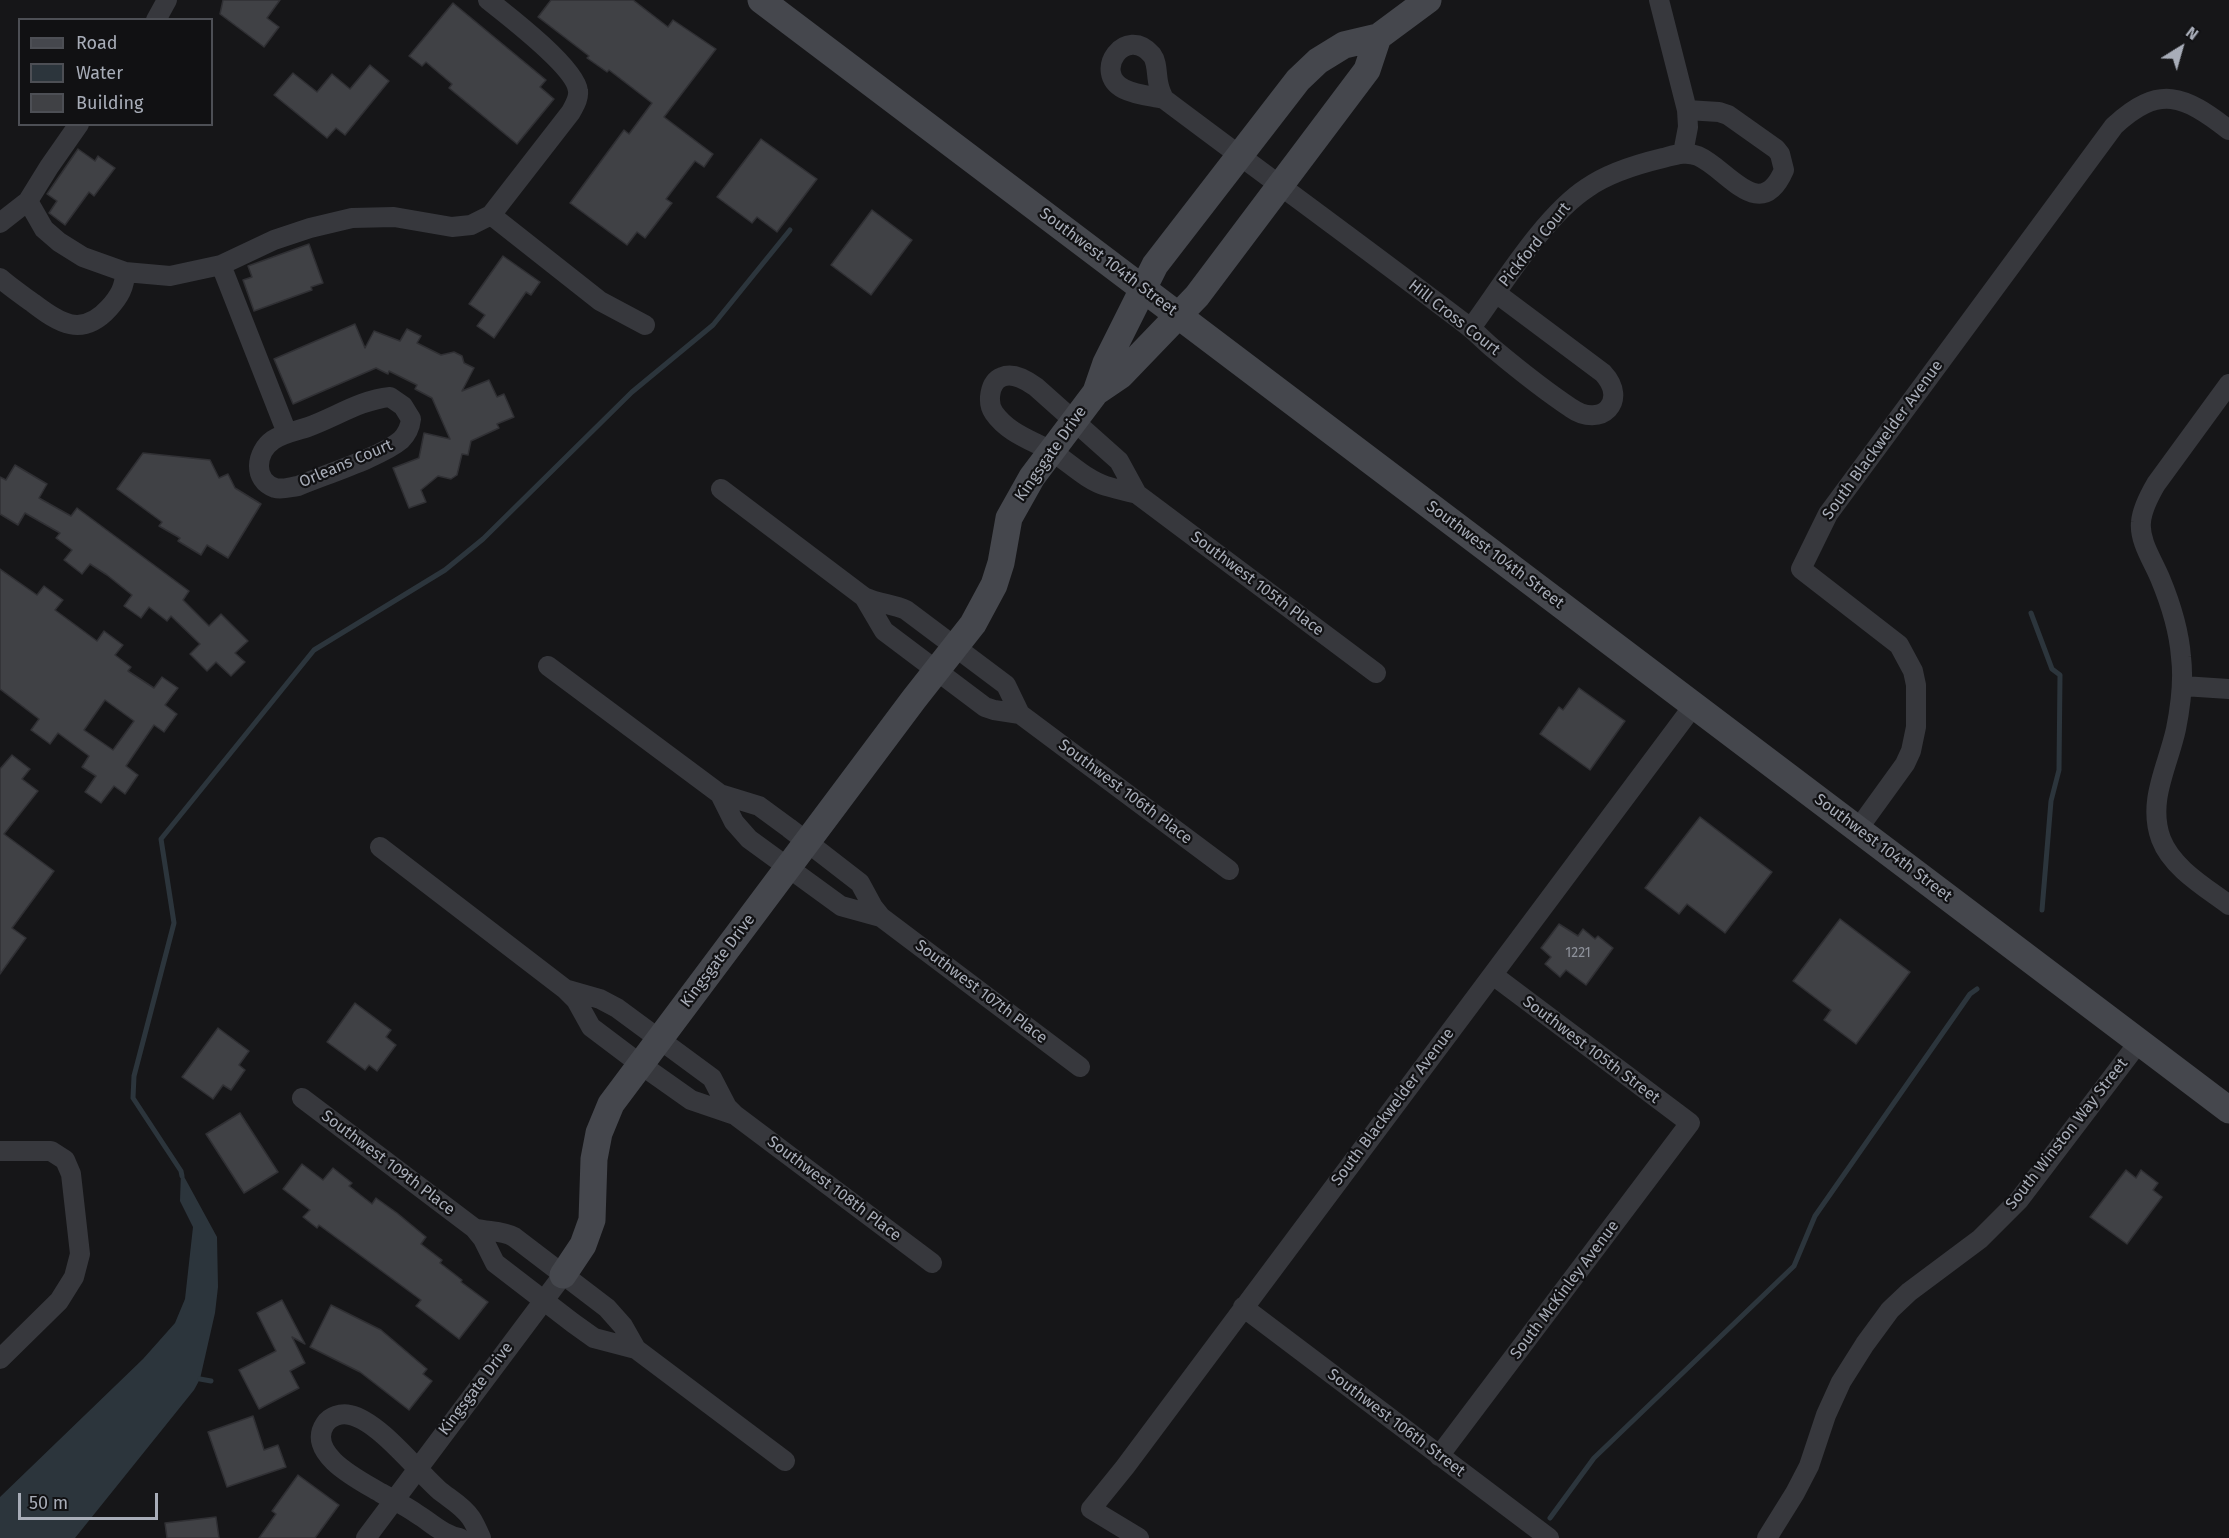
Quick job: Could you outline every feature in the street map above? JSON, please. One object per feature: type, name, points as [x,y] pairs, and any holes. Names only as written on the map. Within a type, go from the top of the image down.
[{"type":"street","points":[[157,18],[167,0]]},
{"type":"street","points":[[28,201],[44,229],[59,242],[83,257],[125,272],[170,276],[221,265],[274,240],[352,218],[394,217],[452,227],[471,225],[491,215],[571,112],[578,91],[575,80],[567,69],[488,0]]},
{"type":"street","name":"Southwest 104th Street","points":[[761,0],[2229,1110]]},
{"type":"street","points":[[1659,0],[1687,110],[1688,127],[1683,153],[1698,156],[1738,185],[1756,194],[1762,194],[1776,187],[1784,170],[1780,154],[1776,149],[1728,114],[1687,110]]},
{"type":"street","name":"Kingsgate Drive","points":[[366,1538],[583,1245],[592,1220],[594,1159],[599,1133],[611,1104],[973,624],[994,585],[1001,563],[1009,518],[1032,477],[1096,392],[1106,363],[1155,265],[1298,80],[1318,62],[1344,45],[1378,37],[1422,1]]},
{"type":"street","name":"Kingsgate Drive","points":[[1096,392],[1121,375],[1197,296],[1368,70],[1378,37]]},
{"type":"street","name":"South Blackwelder Avenue","points":[[1858,829],[1905,764],[1911,751],[1916,727],[1916,685],[1908,659],[1899,645],[1801,569],[1828,514],[2114,126],[2126,115],[2149,101],[2161,98],[2182,101],[2193,106],[2229,130]]},
{"type":"street","name":"Hill Cross Court","points":[[1164,99],[1471,328],[1545,390],[1582,415],[1591,417],[1600,415],[1608,409],[1613,401],[1614,393],[1610,381],[1603,373],[1496,294]]},
{"type":"street","points":[[0,224],[28,201],[78,126]]},
{"type":"street","name":"Pickford Court","points":[[1471,328],[1556,216],[1588,187],[1641,164],[1683,153]]},
{"type":"street","points":[[491,215],[600,301],[645,325]]},
{"type":"street","points":[[221,265],[287,433]]},
{"type":"street","points":[[0,278],[53,318],[67,325],[81,326],[95,319],[114,303],[125,284],[125,272]]},
{"type":"street","name":"Southwest 105th Place","points":[[1137,494],[1119,461],[1075,420],[1026,380],[1008,376],[1001,377],[994,383],[990,403],[993,411],[1012,430],[1105,486],[1118,487],[1137,494],[1376,673]]},
{"type":"street","points":[[2229,384],[2156,484],[2148,497],[2141,522],[2145,544],[2168,600],[2181,653],[2183,686],[2176,730],[2157,792],[2161,839],[2167,851],[2180,866],[2229,905]]},
{"type":"street","name":"Orleans Court","points":[[390,398],[397,401],[411,419],[407,434],[381,452],[298,486],[276,488],[265,483],[261,475],[258,464],[260,454],[274,440],[287,433],[364,402],[378,399],[390,398]]},
{"type":"street","name":"Southwest 106th Place","points":[[721,489],[864,597],[878,604],[906,610],[955,646],[1006,685],[1020,714],[1229,870]]},
{"type":"street","name":"Southwest 106th Place","points":[[864,597],[884,631],[936,671],[985,707],[1020,714]]},
{"type":"street","name":"Southwest 107th Place","points":[[548,666],[720,794],[759,806],[807,842],[860,883],[881,917],[1080,1067]]},
{"type":"street","points":[[2183,686],[2229,690]]},
{"type":"street","name":"South Blackwelder Avenue","points":[[1139,1538],[1091,1509],[1694,705]]},
{"type":"street","name":"Southwest 107th Place","points":[[720,794],[740,830],[788,867],[841,906],[881,917]]},
{"type":"street","name":"Southwest 108th Place","points":[[380,847],[565,989],[576,999],[591,1027],[640,1064],[691,1100],[735,1115]]},
{"type":"street","name":"Southwest 105th Street","points":[[1493,975],[1690,1123]]},
{"type":"street","name":"Southwest 108th Place","points":[[565,989],[608,1002],[712,1078],[727,1107],[735,1115],[932,1263]]},
{"type":"street","name":"South Winston Way Street","points":[[1767,1538],[1796,1493],[1809,1466],[1840,1382],[1890,1310],[1909,1292],[1980,1239],[2019,1200],[2139,1042]]},
{"type":"street","name":"Southwest 109th Place","points":[[303,1098],[474,1228],[483,1239],[495,1263],[543,1301],[594,1338],[636,1349],[785,1461]]},
{"type":"street","name":"South McKinley Avenue","points":[[1439,1456],[1690,1123]]},
{"type":"street","points":[[0,1151],[51,1151],[59,1155],[69,1166],[80,1254],[74,1277],[59,1302],[0,1359]]},
{"type":"street","name":"Southwest 109th Place","points":[[474,1228],[491,1233],[508,1233],[607,1308],[623,1326],[636,1349]]},
{"type":"street","name":"Southwest 106th Street","points":[[1243,1307],[1550,1538]]},
{"type":"street","points":[[460,1538],[440,1530],[366,1484],[329,1457],[322,1448],[320,1440],[326,1423],[340,1414],[358,1417],[395,1445],[470,1516],[481,1538]]},
{"type":"water","points":[[181,1171],[217,1237],[218,1287],[215,1313],[200,1379],[194,1390],[75,1538],[0,1538],[0,1497],[143,1359],[175,1323],[185,1299],[193,1227],[180,1201]]},
{"type":"building","points":[[223,0],[280,0],[267,18],[279,27],[264,47],[220,14]]},
{"type":"building","points":[[551,0],[633,0],[668,27],[673,20],[716,49],[664,117],[713,154],[704,167],[695,161],[666,199],[672,203],[645,238],[637,232],[627,245],[570,203],[624,130],[629,134],[652,103],[609,70],[607,72],[587,58],[589,56],[538,17]]},
{"type":"building","points":[[453,3],[546,80],[540,87],[554,99],[517,144],[449,88],[452,84],[426,62],[422,66],[409,56]]},
{"type":"building","points":[[370,65],[389,81],[345,135],[336,128],[327,138],[274,95],[293,73],[317,92],[332,74],[350,89]]},
{"type":"building","points":[[761,139],[817,179],[777,232],[757,217],[752,223],[717,197]]},
{"type":"building","points":[[78,149],[95,161],[98,156],[115,168],[94,196],[89,192],[65,225],[49,213],[57,201],[47,194]]},
{"type":"building","points":[[872,210],[912,240],[871,295],[831,265]]},
{"type":"building","points":[[309,244],[323,283],[311,287],[312,290],[254,311],[243,280],[252,277],[248,266]]},
{"type":"building","points":[[503,256],[540,282],[531,295],[526,292],[494,338],[477,326],[485,315],[469,304]]},
{"type":"building","points":[[355,324],[365,348],[374,331],[400,341],[407,329],[421,336],[417,343],[441,355],[454,352],[462,356],[464,363],[474,368],[462,391],[489,380],[497,397],[504,394],[514,417],[497,424],[499,428],[471,441],[468,455],[462,454],[457,475],[451,479],[438,476],[421,490],[426,502],[409,508],[393,468],[419,458],[424,433],[450,439],[432,398],[415,389],[417,385],[389,371],[388,374],[376,368],[293,404],[274,359]]},
{"type":"building","points":[[143,453],[210,460],[219,478],[228,474],[235,488],[261,504],[228,558],[207,545],[201,555],[178,541],[180,538],[159,526],[162,522],[117,489]]},
{"type":"building","points":[[15,465],[47,484],[39,498],[71,516],[77,508],[189,591],[183,600],[209,626],[221,614],[248,641],[235,653],[245,662],[231,676],[216,662],[207,671],[190,654],[200,644],[171,616],[167,621],[149,607],[141,618],[124,606],[132,595],[107,575],[90,564],[82,574],[64,560],[72,550],[56,538],[60,533],[25,513],[18,525],[0,514],[0,477],[6,480]]},
{"type":"building","points":[[0,569],[37,595],[44,586],[63,600],[55,610],[97,641],[104,631],[123,645],[115,655],[131,667],[128,671],[154,688],[162,677],[178,688],[165,705],[177,714],[164,732],[154,725],[126,766],[138,775],[125,794],[114,786],[101,803],[85,792],[96,776],[82,767],[89,756],[58,733],[50,744],[31,730],[39,719],[0,689]],"holes":[[[105,700],[134,721],[113,750],[84,730]]]},
{"type":"building","points":[[1579,688],[1625,721],[1590,770],[1540,734],[1559,707],[1563,710]]},
{"type":"building","points":[[12,755],[30,769],[22,779],[38,791],[4,834],[54,871],[12,928],[26,938],[0,974],[0,769]]},
{"type":"building","points":[[1700,817],[1772,872],[1725,933],[1687,904],[1679,914],[1645,888]]},
{"type":"building","points":[[1840,919],[1910,972],[1856,1044],[1824,1020],[1831,1010],[1793,981]]},
{"type":"building","points":[[1559,924],[1578,936],[1583,929],[1595,939],[1598,936],[1613,948],[1586,985],[1566,970],[1560,977],[1545,964],[1551,957],[1541,948]]},
{"type":"building","points":[[355,1003],[391,1030],[386,1037],[396,1045],[377,1071],[369,1065],[365,1070],[327,1042]]},
{"type":"building","points":[[218,1028],[249,1051],[239,1065],[245,1070],[231,1090],[223,1085],[213,1099],[182,1077]]},
{"type":"building","points":[[240,1113],[278,1172],[244,1193],[206,1134]]},
{"type":"building","points":[[302,1164],[323,1180],[333,1168],[352,1183],[349,1186],[372,1204],[376,1198],[397,1213],[426,1237],[421,1244],[442,1260],[440,1263],[488,1302],[459,1339],[416,1306],[421,1300],[319,1225],[317,1228],[303,1217],[310,1210],[283,1189]]},
{"type":"building","points":[[2126,1170],[2136,1178],[2141,1170],[2158,1183],[2153,1190],[2162,1197],[2127,1244],[2090,1217]]},
{"type":"building","points":[[282,1300],[305,1344],[292,1337],[305,1363],[290,1371],[299,1388],[259,1409],[239,1370],[276,1351],[257,1313]]},
{"type":"building","points":[[331,1305],[381,1330],[427,1369],[423,1374],[432,1381],[409,1410],[360,1372],[310,1347]]},
{"type":"building","points":[[253,1416],[264,1450],[278,1445],[286,1467],[227,1487],[208,1432]]},
{"type":"building","points":[[298,1475],[339,1505],[315,1538],[259,1538],[276,1514],[272,1511]]},
{"type":"building","points":[[216,1517],[219,1538],[167,1538],[165,1523]]},
{"type":"waterway","points":[[182,1176],[181,1171],[133,1098],[134,1076],[174,923],[161,839],[314,650],[445,570],[483,539],[632,392],[713,325],[790,230]]},
{"type":"waterway","points":[[2031,613],[2052,669],[2060,675],[2059,770],[2051,801],[2042,910]]},
{"type":"waterway","points":[[1550,1518],[1594,1458],[1794,1266],[1815,1216],[1970,994],[1977,989]]},
{"type":"waterway","points":[[200,1379],[211,1381]]}]
